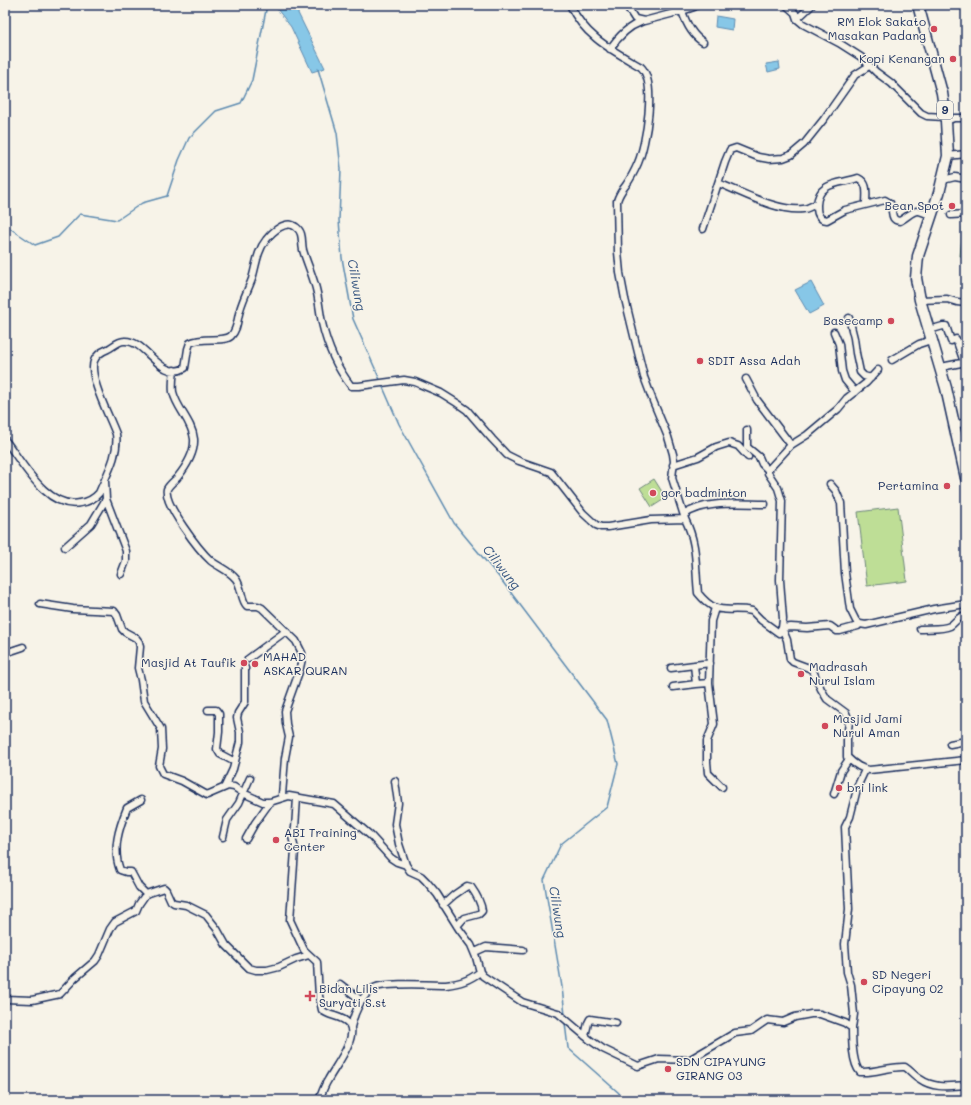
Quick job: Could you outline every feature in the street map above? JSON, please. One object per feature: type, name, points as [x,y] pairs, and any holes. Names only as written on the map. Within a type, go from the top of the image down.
[{"type":"highway","name":"9","points":[[918,5],[942,92],[946,120],[948,156],[943,180],[918,256],[916,269],[917,287],[941,367],[966,476]]},
{"type":"street","points":[[570,5],[583,25],[594,38],[610,50],[641,67],[645,71],[649,87],[650,93],[644,147],[638,164],[618,196],[617,201],[618,252],[623,286],[641,366],[653,401],[668,437],[673,454],[674,465],[672,478],[684,517],[690,528],[696,552],[698,593],[715,608],[724,611],[752,611],[761,620],[779,633],[782,628],[783,619],[780,580],[782,501],[778,488],[768,473],[768,470],[762,464],[759,457],[747,447],[747,430]]},
{"type":"street","points":[[626,5],[635,19],[644,21]]},
{"type":"street","points":[[610,50],[624,31],[632,25],[682,11],[696,5]]},
{"type":"street","points":[[786,5],[795,13],[797,19],[803,24],[861,57],[869,66],[891,83],[921,113],[927,116],[944,117],[946,120],[966,118]]},
{"type":"street","points":[[797,19],[812,5]]},
{"type":"street","points":[[682,11],[685,20],[693,33],[703,42]]},
{"type":"street","points":[[703,229],[728,154],[732,148],[736,148],[758,157],[769,159],[783,158],[792,155],[804,144],[824,119],[855,75],[869,66]]},
{"type":"street","points":[[948,156],[966,154]]},
{"type":"street","points":[[943,180],[955,177],[966,179]]},
{"type":"street","points":[[866,204],[866,185],[859,178],[828,186],[819,195],[817,204],[819,217],[825,220],[845,210],[866,204],[878,200],[886,200],[892,206],[893,218],[898,221],[917,210],[932,216]]},
{"type":"street","points":[[718,183],[785,208],[804,209],[817,204]]},
{"type":"street","points":[[951,215],[966,214]]},
{"type":"street","points":[[5,440],[40,486],[51,496],[63,502],[77,504],[92,500],[99,493],[115,455],[117,441],[116,434],[95,381],[93,367],[96,358],[120,342],[130,341],[139,346],[162,366],[174,370],[181,370],[185,368],[190,343],[204,339],[226,338],[231,336],[235,330],[241,305],[251,281],[263,243],[275,231],[290,224],[296,227],[301,235],[302,247],[317,292],[326,338],[336,362],[345,379],[351,386],[404,380],[415,382],[441,393],[457,403],[473,417],[507,455],[519,461],[549,470],[554,474],[583,513],[596,525],[601,527],[684,517],[694,509],[708,506],[765,504]]},
{"type":"street","points":[[920,300],[947,299],[966,303]]},
{"type":"street","points":[[849,318],[860,372],[864,376],[871,378]]},
{"type":"street","points":[[929,330],[946,326],[951,341],[956,339],[965,362],[941,367]]},
{"type":"street","points":[[834,332],[839,344],[842,371],[845,380],[855,392]]},
{"type":"street","points":[[892,360],[919,344],[928,341]]},
{"type":"street","points":[[174,370],[172,386],[190,426],[194,441],[192,454],[188,462],[168,488],[167,494],[170,502],[179,519],[203,553],[212,562],[230,573],[236,580],[241,588],[245,604],[247,606],[258,606],[262,608],[299,645],[302,653],[302,659],[297,677],[285,711],[289,737],[282,781],[282,795],[284,797]]},
{"type":"street","points":[[768,470],[791,445],[838,409],[847,398],[871,378],[878,370]]},
{"type":"street","points":[[746,379],[757,400],[791,445]]},
{"type":"street","points":[[955,425],[966,422]]},
{"type":"street","points":[[674,465],[698,457],[716,447],[729,443],[738,446],[748,457]]},
{"type":"street","points":[[104,480],[106,499],[126,551],[126,561],[121,574]]},
{"type":"street","points":[[830,484],[836,491],[841,503],[845,573],[849,602],[854,618],[860,624],[866,625],[926,610],[966,604]]},
{"type":"street","points":[[65,547],[91,524],[106,499]]},
{"type":"street","points":[[40,604],[73,609],[115,612],[122,629],[136,638],[139,642],[138,668],[144,701],[161,729],[162,749],[160,766],[161,772],[165,775],[182,781],[207,795],[225,786],[234,787],[263,802],[270,802],[291,796],[334,804],[367,832],[390,858],[406,865]]},
{"type":"street","points":[[715,608],[711,621],[709,683],[714,724],[707,741],[708,773],[722,787]]},
{"type":"street","points":[[920,628],[946,627],[951,625],[962,615],[966,615]]},
{"type":"street","points":[[782,628],[791,626],[807,628],[830,626],[837,631],[840,631],[858,626],[860,624]]},
{"type":"street","points":[[782,628],[787,640],[790,659],[793,662],[809,668],[827,699],[846,713],[849,721],[847,757],[854,764],[865,770],[938,764],[966,760]]},
{"type":"street","points":[[248,659],[286,631]]},
{"type":"street","points":[[5,653],[23,647]]},
{"type":"street","points":[[671,668],[710,663]]},
{"type":"street","points":[[694,665],[696,684]]},
{"type":"street","points":[[225,786],[234,762],[240,736],[238,715],[245,702],[246,668]]},
{"type":"street","points":[[673,687],[709,683]]},
{"type":"street","points":[[208,710],[216,710],[219,714],[217,749],[220,754],[234,762]]},
{"type":"street","points":[[950,744],[966,741]]},
{"type":"street","points":[[834,794],[841,771],[849,759]]},
{"type":"street","points":[[865,770],[858,784],[850,817],[845,827],[848,909],[845,944],[847,972],[851,985],[854,1014],[852,1028],[853,1051],[858,1069],[860,1072],[872,1071],[886,1067],[905,1067],[920,1080],[933,1086],[940,1087],[966,1085]]},
{"type":"street","points":[[223,837],[227,820],[239,803],[250,778]]},
{"type":"street","points":[[395,781],[398,803],[395,824],[399,844],[406,865],[410,871],[418,874],[426,881],[469,942],[475,952],[480,972],[497,986],[522,1002],[558,1013],[575,1026],[584,1036],[603,1049],[640,1066],[659,1059],[689,1060],[736,1033],[751,1031],[767,1020],[783,1022],[795,1017],[820,1014],[845,1023],[852,1028]]},
{"type":"street","points":[[297,798],[295,828],[292,836],[295,850],[290,920],[304,950],[309,955],[314,957],[317,963],[319,996],[322,1010],[344,1020],[351,1027]]},
{"type":"street","points":[[141,800],[127,808],[117,836],[116,845],[120,870],[131,872],[139,887],[146,894]]},
{"type":"street","points":[[246,839],[270,802]]},
{"type":"street","points":[[443,905],[466,886],[471,887],[474,891],[481,904],[482,910],[479,914],[464,918],[457,926]]},
{"type":"street","points":[[5,999],[32,1000],[60,994],[97,958],[112,924],[136,910],[146,894],[164,888],[171,901],[174,903],[191,907],[206,915],[217,929],[226,945],[249,968],[256,970],[267,970],[279,967],[309,955]]},
{"type":"street","points":[[475,952],[486,947],[522,950]]},
{"type":"street","points":[[319,1100],[327,1080],[349,1043],[352,1020],[362,1001],[370,990],[378,987],[393,985],[454,984],[470,980],[480,972]]},
{"type":"street","points":[[340,984],[362,1001]]},
{"type":"street","points":[[584,1036],[590,1019],[616,1023]]},
{"type":"green space","points":[[963,226],[966,226],[966,256],[960,256]]},
{"type":"green space","name":"gor badminton","points":[[654,479],[666,498],[652,507],[640,488]]},
{"type":"green space","points":[[898,507],[907,581],[867,586],[858,512]]},
{"type":"water","points":[[274,5],[294,5],[325,68],[312,72],[291,27]]},
{"type":"water","points":[[716,16],[733,19],[732,30],[715,27]]},
{"type":"water","points":[[779,62],[780,69],[768,72],[766,64]]},
{"type":"water","points":[[811,282],[824,306],[809,314],[795,290]]},
{"type":"waterway","points":[[5,225],[35,245],[58,237],[80,214],[117,220],[142,203],[167,196],[179,160],[189,138],[216,111],[241,103],[252,80],[267,5]]},
{"type":"waterway","name":"Ciliwung","points":[[318,69],[337,133],[341,169],[339,220],[342,258],[353,319],[381,382]]},
{"type":"waterway","name":"Ciliwung","points":[[382,385],[399,424],[454,523],[499,577],[607,720],[618,764],[607,807],[561,844],[544,880],[562,987],[565,1015]]},
{"type":"waterway","name":"Ciliwung","points":[[565,1023],[568,1048],[619,1093],[621,1100]]},
{"type":"place","name":"RM Elok Sakato Masakan Padang","points":[[934,29]]},
{"type":"place","name":"Kopi Kenangan","points":[[953,59]]},
{"type":"place","name":"Bean Spot","points":[[952,206]]},
{"type":"place","name":"Basecamp","points":[[891,321]]},
{"type":"place","name":"SDIT Assa Adah","points":[[700,361]]},
{"type":"place","name":"Pertamina","points":[[947,486]]},
{"type":"place","name":"gor badminton","points":[[653,493]]},
{"type":"place","name":"Masjid At Taufik","points":[[244,663]]},
{"type":"place","name":"MAHAD ASKAR QURAN","points":[[255,664]]},
{"type":"place","name":"Madrasah Nurul Islam","points":[[801,674]]},
{"type":"place","name":"Masjid Jami Nurul Aman","points":[[825,726]]},
{"type":"place","name":"bri link","points":[[839,788]]},
{"type":"place","name":"ABI Training Center","points":[[276,840]]},
{"type":"place","name":"SD Negeri Cipayung 02","points":[[864,982]]},
{"type":"place","name":"Bidan Lilis Suryati S.st","points":[[310,996]]},
{"type":"place","name":"SDN CIPAYUNG GIRANG 03","points":[[668,1069]]}]
